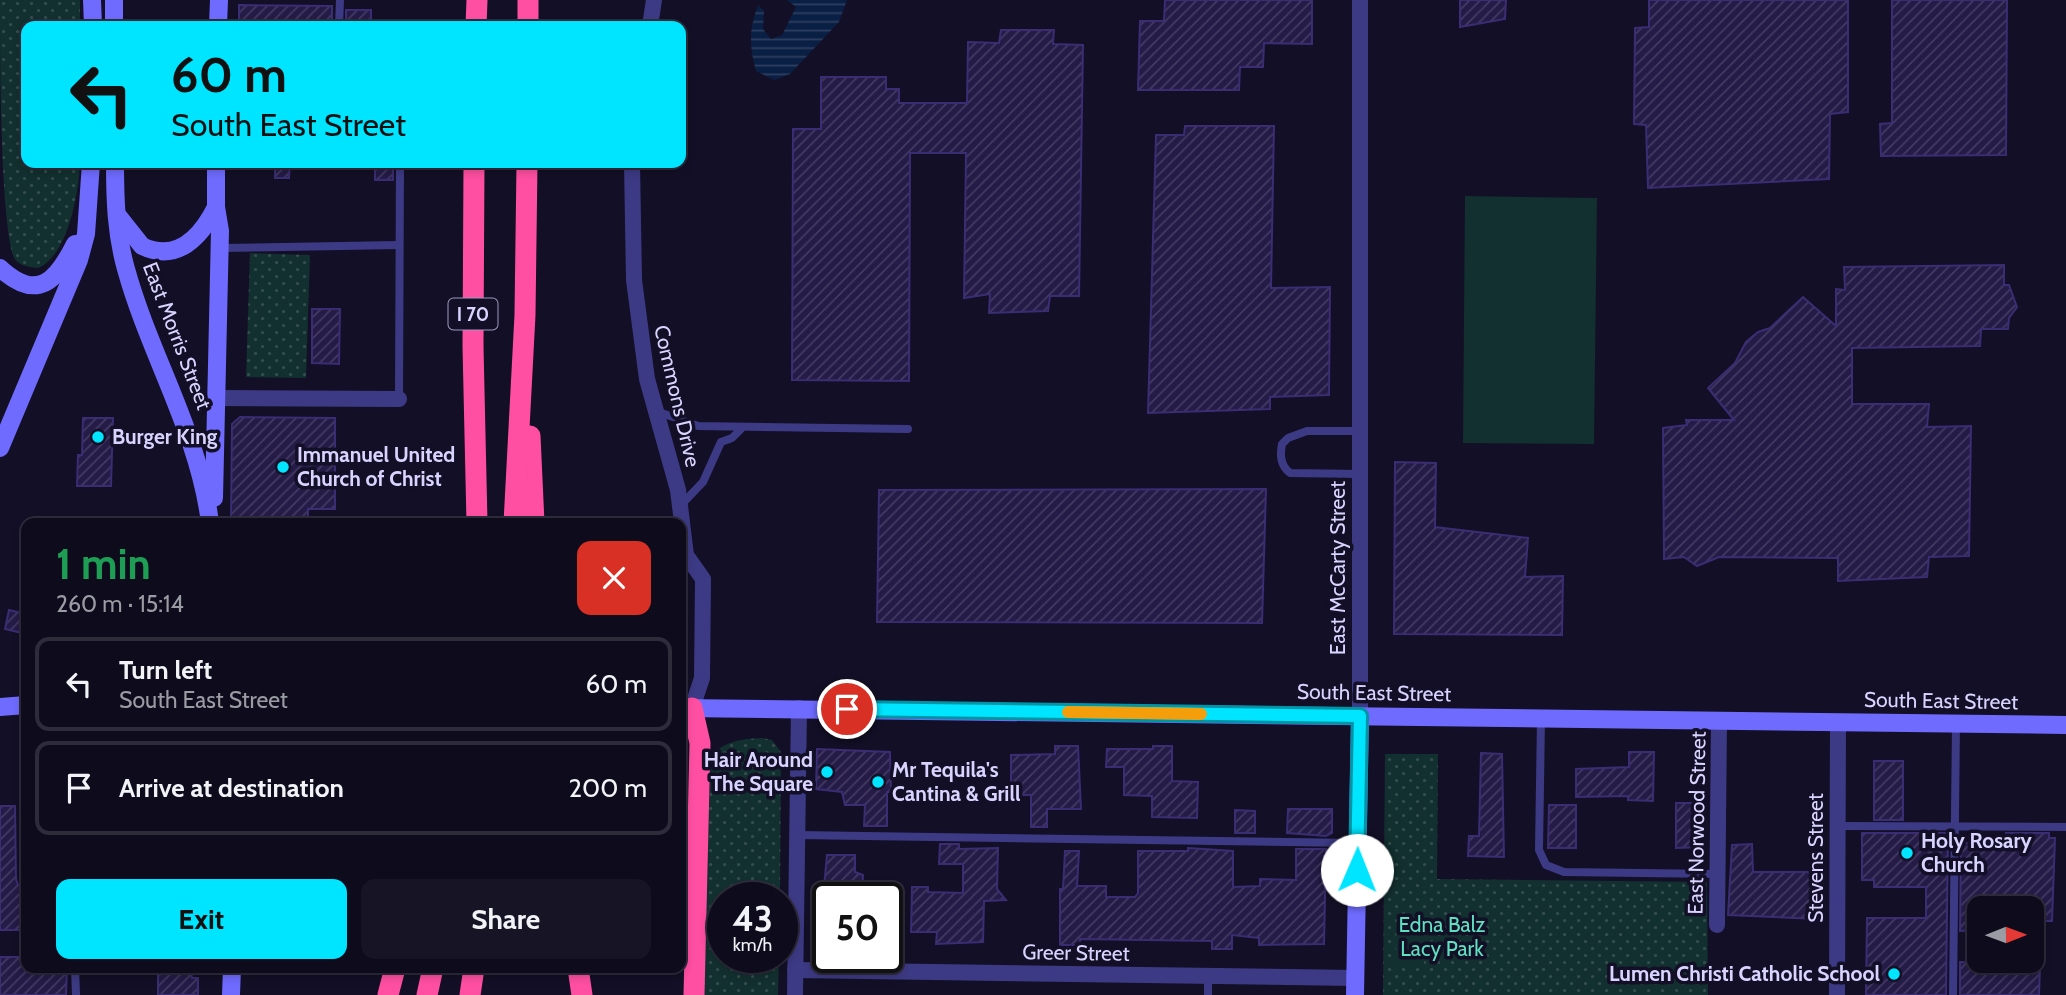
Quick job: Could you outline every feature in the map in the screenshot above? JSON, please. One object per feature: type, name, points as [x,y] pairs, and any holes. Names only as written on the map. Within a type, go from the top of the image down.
[{"type":"highway","points":[[476,21],[477,0]]},
{"type":"highway","points":[[528,0],[528,21]]},
{"type":"highway","name":"I 70","points":[[474,168],[477,518]]},
{"type":"highway","name":"I 70","points":[[514,518],[525,315],[527,168]]},
{"type":"highway","points":[[525,315],[534,518]]},
{"type":"highway","points":[[470,518],[475,464]]},
{"type":"highway","points":[[686,707],[700,743],[694,995]]},
{"type":"highway","points":[[388,995],[394,973]]},
{"type":"highway","points":[[427,995],[432,973]]},
{"type":"highway","points":[[470,995],[473,973]]},
{"type":"highway","points":[[579,973],[582,995]]},
{"type":"main road","points":[[92,0],[93,21]]},
{"type":"main road","points":[[114,0],[114,21]]},
{"type":"main road","points":[[218,21],[219,0]]},
{"type":"main road","points":[[0,448],[72,283],[83,246],[92,168]]},
{"type":"main road","name":"East Morris Street","points":[[115,168],[116,205],[127,271],[194,446],[210,518]]},
{"type":"main road","points":[[211,518],[220,248],[216,168]]},
{"type":"main road","points":[[0,268],[10,277],[32,285],[43,284],[61,272],[75,244],[91,183]]},
{"type":"main road","points":[[116,205],[120,218],[135,241],[149,249],[163,251],[185,247],[197,238],[216,207]]},
{"type":"main road","name":"South East Street","points":[[686,702],[799,708],[2066,725]]},
{"type":"main road","points":[[0,707],[21,705]]},
{"type":"main road","name":"East McCarty Street","points":[[1355,987],[1360,716]]},
{"type":"main road","points":[[231,995],[232,973]]},
{"type":"street","points":[[651,21],[654,0]]},
{"type":"street","name":"East McCarty Street","points":[[1360,0],[1360,716]]},
{"type":"street","name":"Commons Drive","points":[[632,168],[636,306],[647,379],[680,506],[681,518]]},
{"type":"street","points":[[216,398],[399,399]]},
{"type":"street","points":[[686,562],[703,579],[702,678],[686,699]]},
{"type":"street","points":[[796,882],[799,708]]},
{"type":"street","name":"East Norwood Street","points":[[1717,925],[1719,720]]},
{"type":"street","name":"Stevens Street","points":[[1837,995],[1838,722]]},
{"type":"street","name":"Greer Street","points":[[798,970],[1208,976],[1355,987]]},
{"type":"street","points":[[794,995],[795,973]]},
{"type":"lane","points":[[339,21],[340,0]]},
{"type":"lane","points":[[399,399],[400,168]]},
{"type":"lane","points":[[220,248],[399,245]]},
{"type":"lane","points":[[656,411],[698,426],[731,425],[741,429],[908,429]]},
{"type":"lane","points":[[680,506],[703,482],[721,442],[732,438],[741,429]]},
{"type":"lane","points":[[1361,431],[1298,433],[1288,438],[1281,451],[1284,468],[1290,472],[1361,474]]},
{"type":"lane","points":[[1541,718],[1539,850],[1546,865],[1564,872],[1717,874]]},
{"type":"lane","points":[[1953,995],[1955,724]]},
{"type":"lane","points":[[1837,826],[2066,827]]},
{"type":"lane","points":[[797,835],[1357,843]]},
{"type":"lane","points":[[75,973],[76,995]]},
{"type":"lane","points":[[1208,976],[1208,995]]},
{"type":"green space","points":[[0,0],[80,0],[80,21],[21,21],[21,168],[79,168],[74,206],[64,237],[57,251],[38,268],[25,266],[14,258],[6,209]]},
{"type":"green space","points":[[1465,196],[1597,198],[1594,444],[1463,443]]},
{"type":"green space","points":[[250,253],[310,255],[306,378],[246,377]]},
{"type":"green space","points":[[747,739],[772,740],[781,752],[780,882],[707,882],[707,973],[779,973],[778,995],[702,995],[711,755],[734,742]]},
{"type":"green space","name":"Edna Balz Lacy Park","points":[[1385,754],[1438,754],[1437,879],[1707,882],[1708,995],[1383,995]]},
{"type":"green space","points":[[1397,915],[1425,916],[1424,966],[1395,965]]},
{"type":"water","points":[[787,0],[847,0],[839,22],[790,74],[774,80],[756,71],[751,46],[753,22],[758,5],[764,11],[763,29],[771,39],[782,35],[796,7]]},
{"type":"building","points":[[1165,0],[1312,0],[1312,44],[1264,43],[1263,67],[1240,67],[1239,90],[1138,90],[1140,21],[1164,21]]},
{"type":"building","points":[[1460,0],[1506,0],[1505,19],[1460,27]]},
{"type":"building","points":[[1649,0],[1848,0],[1848,112],[1830,114],[1829,179],[1648,188],[1646,125],[1634,124],[1635,28],[1649,27]]},
{"type":"building","points":[[1892,0],[2007,0],[2006,155],[1881,156],[1880,124],[1892,123]]},
{"type":"building","points":[[239,5],[332,6],[332,21],[239,21]]},
{"type":"building","points":[[346,10],[371,10],[371,21],[346,21]]},
{"type":"building","points":[[1001,30],[1054,30],[1053,44],[1083,45],[1079,296],[1050,296],[1048,311],[989,313],[990,294],[964,298],[966,153],[910,153],[909,381],[792,380],[793,129],[821,129],[821,77],[886,77],[886,89],[899,89],[899,103],[967,103],[968,42],[999,43]]},
{"type":"building","points":[[1185,126],[1274,126],[1271,288],[1330,287],[1329,395],[1270,397],[1270,409],[1148,413],[1156,135],[1184,135]]},
{"type":"building","points":[[275,168],[290,168],[289,178],[275,178]]},
{"type":"building","points":[[375,168],[393,168],[393,180],[375,180]]},
{"type":"building","points":[[2004,265],[2004,285],[2009,285],[2017,307],[2009,318],[2008,329],[1981,329],[1980,346],[1852,348],[1852,404],[1929,404],[1927,427],[1971,426],[1969,556],[1929,557],[1927,577],[1838,581],[1838,558],[1719,557],[1697,566],[1684,557],[1664,559],[1663,428],[1687,425],[1686,420],[1734,420],[1708,388],[1735,363],[1746,342],[1758,332],[1770,328],[1803,297],[1836,326],[1836,289],[1845,290],[1844,267]]},
{"type":"building","points":[[312,309],[340,309],[339,364],[312,363]]},
{"type":"building","name":"Immanuel United Church of Christ","points":[[240,417],[335,418],[335,509],[308,509],[308,518],[231,518],[232,424]]},
{"type":"building","name":"Burger King","points":[[83,418],[113,418],[111,486],[77,486],[78,455],[82,455]]},
{"type":"building","points":[[1395,462],[1436,463],[1435,527],[1528,538],[1525,577],[1563,576],[1562,635],[1394,634]]},
{"type":"building","points":[[1266,489],[1262,623],[877,622],[879,490]]},
{"type":"building","points":[[9,610],[21,613],[21,633],[5,629]]},
{"type":"building","points":[[1055,746],[1078,746],[1081,809],[1047,809],[1047,827],[1031,827],[1031,795],[1011,795],[1011,755],[1055,754]]},
{"type":"building","points":[[1153,746],[1172,746],[1172,781],[1198,782],[1197,818],[1152,817],[1152,796],[1124,795],[1124,767],[1106,767],[1107,749],[1153,749]]},
{"type":"building","points":[[817,749],[890,752],[891,792],[887,792],[887,826],[864,826],[865,805],[845,805],[842,792],[816,789]]},
{"type":"building","points":[[1629,752],[1654,752],[1653,801],[1628,800],[1628,796],[1576,797],[1576,769],[1629,767]]},
{"type":"building","points":[[1481,753],[1502,754],[1504,857],[1468,856],[1469,836],[1479,836]]},
{"type":"building","points":[[1874,761],[1903,761],[1903,820],[1874,820]]},
{"type":"building","points":[[1676,803],[1702,803],[1702,847],[1676,848]]},
{"type":"building","points":[[1549,805],[1576,805],[1576,848],[1548,848]]},
{"type":"building","points":[[0,806],[15,806],[16,879],[18,885],[21,885],[21,930],[0,930]]},
{"type":"building","points":[[1288,809],[1332,809],[1332,833],[1326,836],[1287,833]]},
{"type":"building","points":[[1235,810],[1255,811],[1255,833],[1235,833]]},
{"type":"building","points":[[1862,833],[1948,833],[1946,995],[1866,995],[1867,918],[1926,918],[1926,887],[1874,887],[1874,880],[1862,880]]},
{"type":"building","points":[[2006,833],[2049,833],[2049,838],[2055,838],[2052,921],[2044,921],[2044,896],[1967,896],[1967,931],[1960,931],[1961,843],[2000,843],[2000,837],[2006,838]]},
{"type":"building","points":[[940,844],[959,844],[959,849],[998,848],[997,889],[1006,900],[984,901],[983,942],[936,944],[937,932],[911,932],[912,887],[928,887],[928,892],[963,893],[963,864],[939,864]]},
{"type":"building","points":[[1752,844],[1753,872],[1823,872],[1823,888],[1817,888],[1817,919],[1728,915],[1732,845]]},
{"type":"building","points":[[1188,848],[1233,851],[1233,887],[1260,886],[1260,879],[1296,880],[1296,849],[1326,849],[1324,944],[1259,945],[1259,938],[1232,935],[1232,949],[1212,949],[1212,941],[1080,939],[1080,945],[1060,945],[1060,889],[1063,889],[1065,851],[1079,851],[1077,886],[1106,886],[1106,897],[1135,897],[1138,893],[1138,851],[1188,851]]},
{"type":"building","points":[[827,855],[855,855],[855,872],[863,875],[863,882],[824,882]]},
{"type":"building","points":[[0,957],[21,957],[21,973],[67,973],[66,995],[0,995]]},
{"type":"building","points":[[1960,962],[1967,962],[1967,973],[2040,973],[2039,995],[1960,995]]},
{"type":"building","points":[[158,973],[191,973],[192,978],[198,978],[198,995],[158,995]]},
{"type":"slow traffic","points":[[1068,712],[1201,714]]},
{"type":"place","name":"Burger King","points":[[98,437]]},
{"type":"place","name":"Immanuel United Church of Christ","points":[[283,467]]},
{"type":"place","name":"Hair Around The Square","points":[[827,772]]},
{"type":"place","name":"Mr Tequila's Cantina & Grill","points":[[878,782]]},
{"type":"place","name":"Holy Rosary Church","points":[[1907,853]]},
{"type":"place","name":"Lumen Christi Catholic School","points":[[1894,974]]},
{"type":"route","points":[[847,709],[1360,716],[1357,870]]}]
